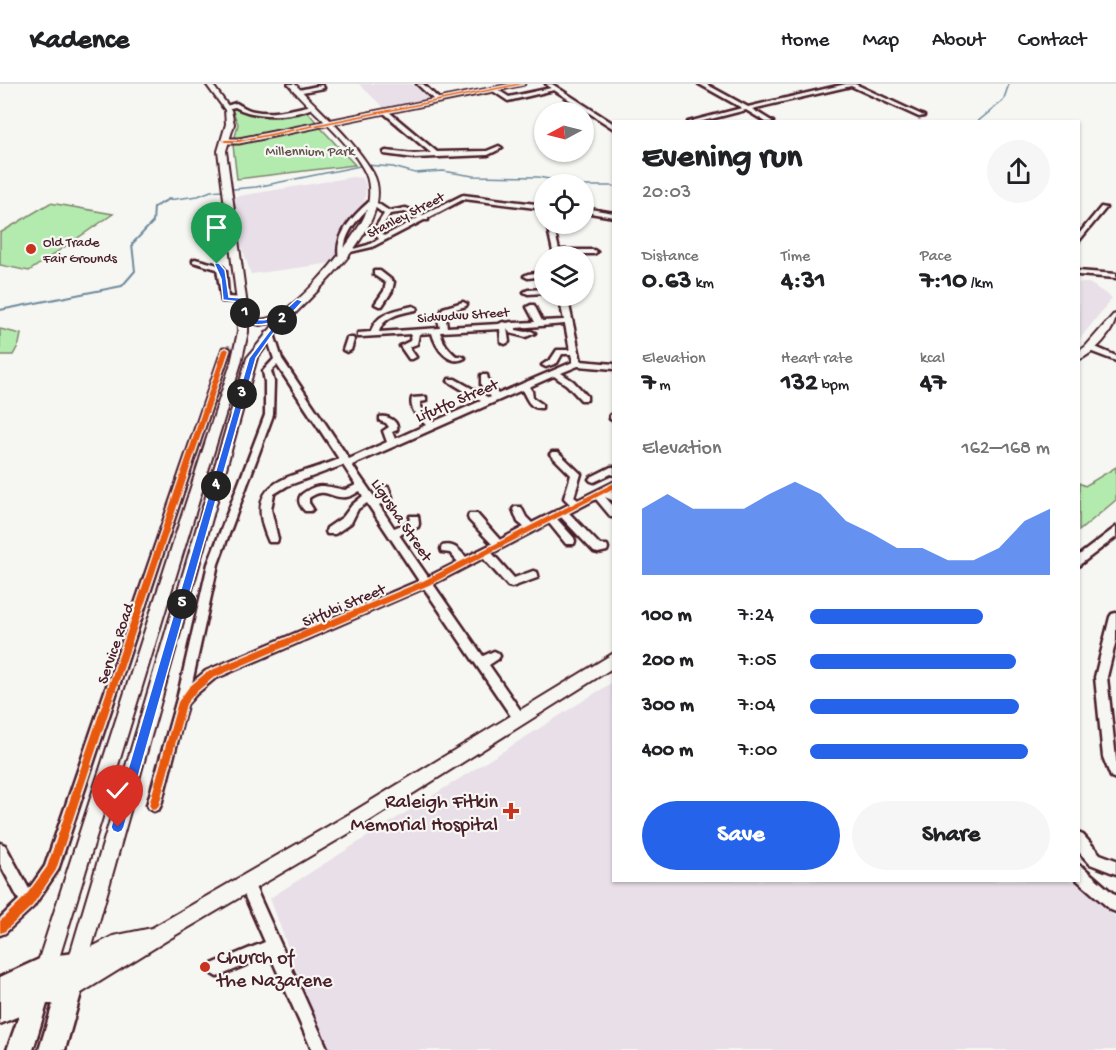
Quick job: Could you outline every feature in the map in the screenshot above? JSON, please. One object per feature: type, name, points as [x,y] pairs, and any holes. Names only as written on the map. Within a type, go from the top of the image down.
[{"type":"highway","points":[[0,990],[46,968],[77,965],[52,1050]]},
{"type":"highway","points":[[21,1050],[46,968]]},
{"type":"highway","points":[[0,1012],[39,993],[70,990]]},
{"type":"main road","points":[[46,968],[236,363],[243,332],[242,301],[222,151],[230,124],[226,107],[209,84]]},
{"type":"main road","points":[[242,301],[249,321],[261,323],[284,315],[345,255],[370,214],[373,197],[370,175],[350,147],[291,84]]},
{"type":"main road","points":[[77,965],[252,358],[270,333],[299,301]]},
{"type":"main road","points":[[1080,356],[1090,348],[1116,317]]},
{"type":"main road","points":[[70,990],[162,932],[357,819],[612,659]]},
{"type":"main road","points":[[77,965],[113,946],[162,932]]},
{"type":"street","points":[[420,84],[438,101]]},
{"type":"street","points":[[225,141],[239,141],[521,84]]},
{"type":"street","points":[[549,84],[576,102]]},
{"type":"street","points":[[702,84],[767,120]]},
{"type":"street","points":[[698,120],[852,84],[921,116]]},
{"type":"street","points":[[297,91],[322,87]]},
{"type":"street","points":[[494,90],[508,99],[556,88]]},
{"type":"street","points":[[523,100],[562,93]]},
{"type":"street","points":[[226,107],[236,105],[244,110],[279,114],[312,107]]},
{"type":"street","points":[[386,112],[436,154]]},
{"type":"street","points":[[594,114],[612,126]]},
{"type":"street","points":[[446,149],[477,148],[493,144]]},
{"type":"street","points":[[386,153],[414,156],[488,153],[499,148]]},
{"type":"street","points":[[373,197],[387,213]]},
{"type":"street","name":"Stanley Street","points":[[345,255],[383,240],[464,197],[534,206]]},
{"type":"street","points":[[1080,237],[1103,208]]},
{"type":"street","points":[[383,240],[376,231],[387,213],[406,210],[426,219]]},
{"type":"street","points":[[594,212],[612,215]]},
{"type":"street","points":[[195,261],[217,264],[222,270],[225,299],[242,301]]},
{"type":"street","points":[[377,273],[390,282],[388,291],[379,304]]},
{"type":"street","points":[[1080,273],[1116,276]]},
{"type":"street","points":[[528,276],[534,275]]},
{"type":"street","points":[[528,292],[534,292]]},
{"type":"street","points":[[460,358],[454,359],[448,354],[436,336],[446,310],[463,304]]},
{"type":"street","points":[[565,306],[577,363],[612,367]]},
{"type":"street","points":[[531,307],[539,322]]},
{"type":"street","points":[[374,334],[375,326],[381,319],[413,308]]},
{"type":"street","name":"Sidvudvu Street","points":[[361,335],[567,322]]},
{"type":"street","points":[[507,324],[513,331],[531,333]]},
{"type":"street","points":[[505,342],[507,324]]},
{"type":"street","points":[[412,357],[404,346],[414,342],[415,331]]},
{"type":"street","name":"Ligusha Street","points":[[270,333],[278,359],[426,583],[519,718]]},
{"type":"street","points":[[346,350],[350,340]]},
{"type":"street","points":[[1090,348],[1116,359]]},
{"type":"street","name":"Service Road","points":[[0,928],[28,903],[51,870],[226,350]]},
{"type":"street","points":[[546,365],[554,362],[560,352],[574,352]]},
{"type":"street","points":[[182,702],[213,564],[269,415],[267,404],[270,387],[267,371],[278,359]]},
{"type":"street","name":"Lifutfo Street","points":[[273,539],[267,511],[267,500],[271,491],[287,482],[392,444],[577,363]]},
{"type":"street","points":[[555,373],[570,383],[584,398]]},
{"type":"street","points":[[484,377],[485,385],[493,400]]},
{"type":"street","points":[[452,381],[462,388],[493,400]]},
{"type":"street","points":[[523,386],[528,391],[529,399],[539,406]]},
{"type":"street","points":[[423,399],[416,400],[415,405],[432,426]]},
{"type":"street","points":[[383,419],[389,421],[394,428],[387,431],[392,444]]},
{"type":"street","points":[[555,454],[576,474],[569,498],[577,504]]},
{"type":"street","points":[[594,479],[612,471]]},
{"type":"street","points":[[308,509],[304,504],[304,497],[318,489],[323,487],[346,494],[362,486]]},
{"type":"street","name":"Sitfubi Street","points":[[154,805],[182,702],[210,675],[426,583],[612,487]]},
{"type":"street","points":[[331,531],[347,520],[355,507],[371,500],[387,497],[385,489]]},
{"type":"street","points":[[600,493],[612,497]]},
{"type":"street","points":[[600,493],[612,511]]},
{"type":"street","points":[[518,509],[522,519],[531,528]]},
{"type":"street","points":[[562,512],[598,549],[603,548]]},
{"type":"street","points":[[473,517],[499,545]]},
{"type":"street","points":[[550,518],[570,541]]},
{"type":"street","points":[[393,533],[414,524],[414,519]]},
{"type":"street","points":[[1080,560],[1116,531]]},
{"type":"street","points":[[446,549],[453,550],[465,563]]},
{"type":"street","points":[[484,553],[512,583],[533,575]]},
{"type":"street","points":[[1116,617],[1101,677],[1110,757],[1116,773]]},
{"type":"street","points":[[481,663],[494,656]]},
{"type":"street","points":[[1080,842],[1095,859],[1116,867]]},
{"type":"street","points":[[0,850],[28,903]]},
{"type":"street","points":[[1080,874],[1116,905]]},
{"type":"street","points":[[246,883],[320,1050]]},
{"type":"street","points":[[217,969],[274,946]]},
{"type":"shaded area","points":[[359,84],[412,84],[429,99],[384,108]]},
{"type":"shaded area","points":[[353,177],[363,178],[366,186],[363,219],[352,240],[333,263],[251,274],[241,245],[233,197]]},
{"type":"shaded area","points":[[1080,283],[1089,283],[1112,298],[1080,339]]},
{"type":"shaded area","name":"Raleigh Fitkin Memorial Hospital","points":[[612,683],[612,882],[1077,882],[1116,917],[1116,1050],[327,1050],[270,898]]},
{"type":"green space","points":[[237,108],[262,115],[307,111],[317,123],[236,138],[238,124],[232,109]]},
{"type":"green space","name":"Millennium Park","points":[[320,127],[355,165],[237,179],[233,145]]},
{"type":"green space","name":"Old Trade Fair Grounds","points":[[50,203],[113,214],[29,271],[0,265],[0,233]]},
{"type":"green space","points":[[0,329],[21,334],[13,355],[0,355]]},
{"type":"green space","points":[[1116,467],[1116,500],[1080,530],[1080,484],[1085,486]]},
{"type":"waterway","points":[[979,120],[1003,101],[1009,84]]},
{"type":"waterway","points":[[168,200],[198,196],[211,191],[256,187],[365,165],[393,167],[415,173],[443,171],[473,176],[534,177]]},
{"type":"waterway","points":[[594,186],[612,186]]},
{"type":"waterway","points":[[0,310],[122,286],[135,271],[132,244],[153,222],[154,207],[171,198]]},
{"type":"cycle path","points":[[225,141],[239,141],[521,84]]},
{"type":"cycle path","points":[[0,928],[28,902],[51,870],[226,350]]},
{"type":"cycle path","points":[[154,805],[182,702],[210,675],[426,583],[612,486]]},
{"type":"place","name":"Old Trade Fair Grounds","points":[[31,249]]},
{"type":"place","name":"Raleigh Fitkin Memorial Hospital","points":[[511,811]]},
{"type":"place","name":"Church of the Nazarene","points":[[205,967]]},
{"type":"route","points":[[118,827],[252,358],[270,333],[299,301],[284,315],[272,321],[261,323],[249,321],[242,300],[225,299],[222,270],[217,264]]}]
